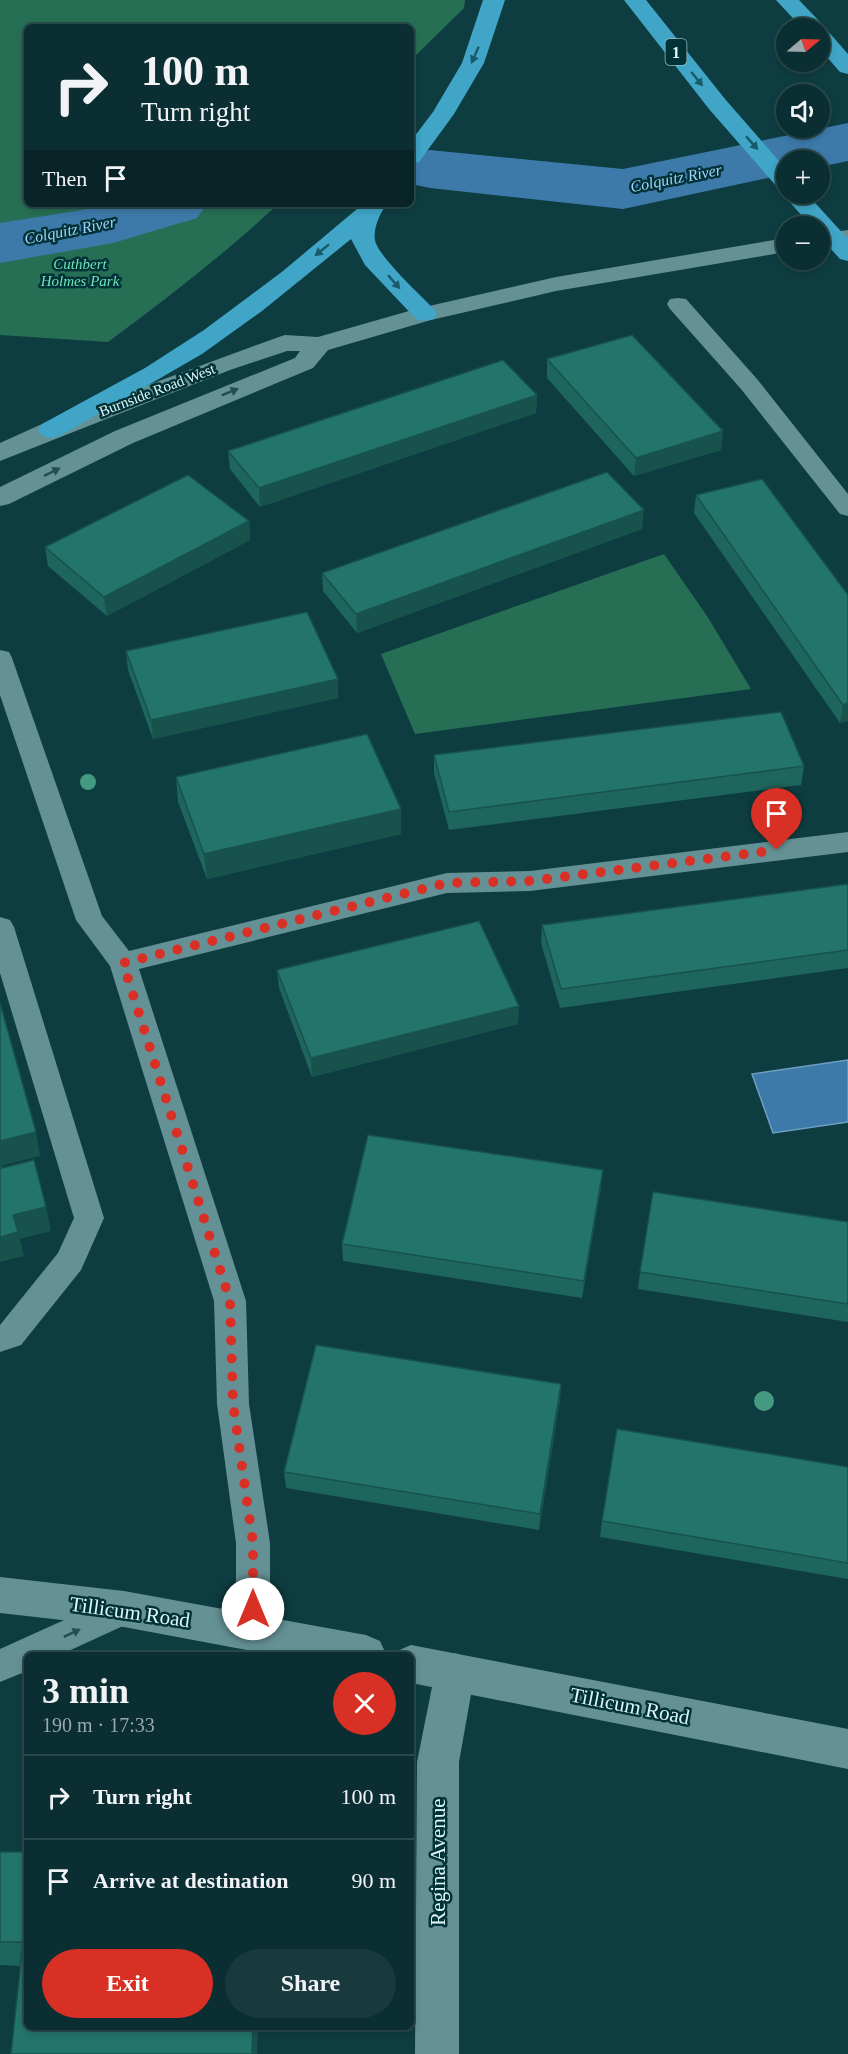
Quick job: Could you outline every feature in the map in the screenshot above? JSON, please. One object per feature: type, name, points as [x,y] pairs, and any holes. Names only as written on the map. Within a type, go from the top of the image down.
[{"type":"highway","points":[[414,153],[443,114],[473,63],[494,0]]},
{"type":"highway","name":"1","points":[[634,0],[717,104],[776,172]]},
{"type":"highway","points":[[787,0],[804,18]]},
{"type":"highway","points":[[830,47],[848,67]]},
{"type":"highway","points":[[804,204],[848,254]]},
{"type":"highway","points":[[371,209],[363,240],[374,260],[425,314]]},
{"type":"highway","points":[[51,430],[150,375],[212,336],[277,287],[371,209]]},
{"type":"main road","points":[[830,239],[848,237]]},
{"type":"main road","points":[[0,498],[145,428],[304,363],[319,345],[425,314],[556,284],[776,247]]},
{"type":"main road","name":"Burnside Road West","points":[[0,453],[51,430],[285,343],[319,345]]},
{"type":"main road","name":"Tillicum Road","points":[[0,1595],[124,1609],[253,1631],[356,1652]]},
{"type":"main road","name":"Tillicum Road","points":[[414,1665],[848,1749]]},
{"type":"main road","name":"Regina Avenue","points":[[437,2054],[438,1762],[455,1672]]},
{"type":"lane","points":[[678,304],[750,384],[848,509]]},
{"type":"lane","points":[[0,658],[90,920],[123,963],[230,1301],[233,1404],[253,1543],[253,1631]]},
{"type":"lane","points":[[123,963],[447,883],[530,881],[848,842]]},
{"type":"lane","points":[[0,927],[89,1218],[70,1261],[10,1336],[0,1339]]},
{"type":"lane","points":[[30,1652],[124,1609]]},
{"type":"lane","points":[[0,1666],[24,1655]]},
{"type":"green space","name":"Cuthbert Holmes Park","points":[[0,0],[465,0],[464,8],[414,57],[414,24],[24,24],[24,207],[275,207],[216,258],[108,342],[0,335]]},
{"type":"green space","points":[[664,554],[707,616],[751,689],[415,734],[381,654]]},
{"type":"water","points":[[848,1060],[848,1122],[773,1133],[752,1074]]},
{"type":"building","points":[[632,335],[723,431],[636,458],[547,359]]},
{"type":"building","points":[[503,360],[537,395],[259,488],[228,451]]},
{"type":"building","points":[[607,472],[644,510],[356,614],[322,573]]},
{"type":"building","points":[[188,475],[249,521],[104,597],[45,547]]},
{"type":"building","points":[[762,479],[848,595],[848,703],[843,705],[696,495]]},
{"type":"building","points":[[307,612],[338,679],[151,720],[126,651]]},
{"type":"building","points":[[781,712],[804,766],[449,812],[434,755]]},
{"type":"building","points":[[367,734],[401,809],[204,854],[176,777]]},
{"type":"building","points":[[848,884],[848,950],[561,989],[542,925]]},
{"type":"building","points":[[479,921],[519,1006],[311,1058],[277,970]]},
{"type":"building","points":[[0,1003],[36,1132],[0,1141]]},
{"type":"building","points":[[368,1135],[603,1170],[584,1281],[342,1244]]},
{"type":"building","points":[[34,1160],[46,1207],[13,1215],[18,1232],[0,1237],[0,1162],[2,1168]]},
{"type":"building","points":[[653,1192],[848,1222],[848,1304],[640,1272]]},
{"type":"building","points":[[316,1345],[561,1384],[540,1514],[284,1472]]},
{"type":"building","points":[[617,1429],[848,1467],[848,1563],[602,1521]]},
{"type":"building","points":[[0,1852],[24,1852],[24,2030],[253,2030],[252,2054],[11,2054],[23,1942],[0,1942]]},
{"type":"waterway","name":"Colquitz River","points":[[430,169],[623,189],[848,142]]},
{"type":"waterway","name":"Colquitz River","points":[[0,243],[89,229],[164,207]]},
{"type":"route","points":[[253,1609],[253,1543],[233,1404],[230,1301],[123,963],[447,883],[530,881],[777,850]]}]
